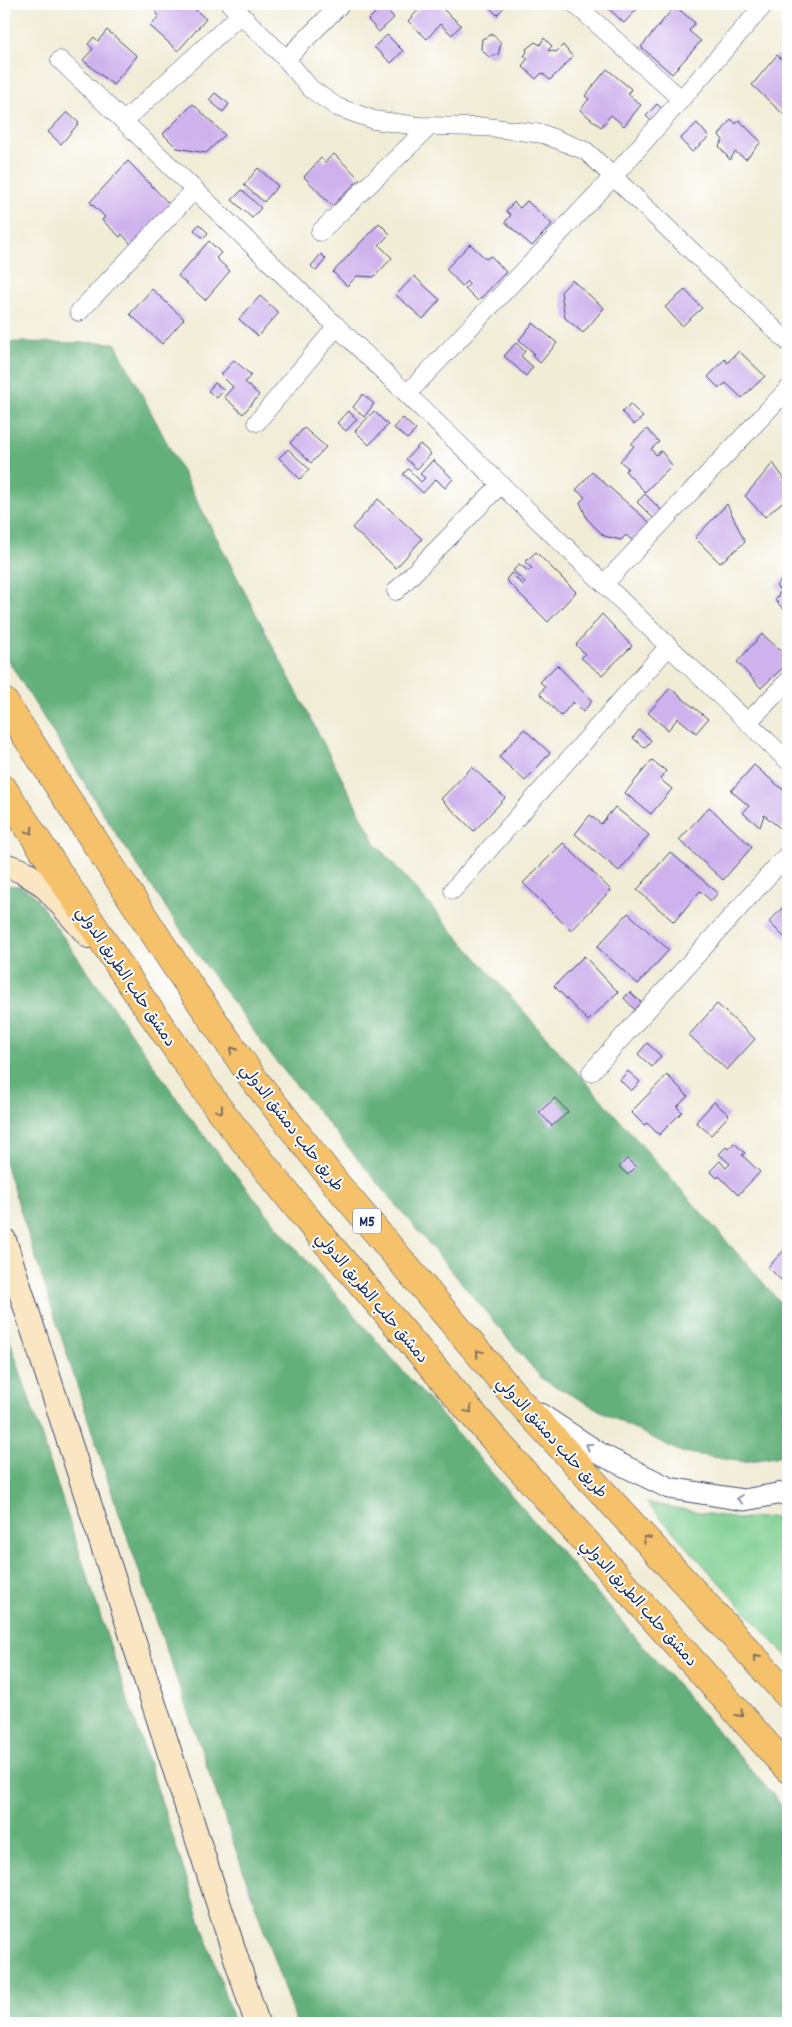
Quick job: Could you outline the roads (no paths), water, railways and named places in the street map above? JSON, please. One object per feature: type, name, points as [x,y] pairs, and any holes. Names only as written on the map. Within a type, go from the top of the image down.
[{"type":"highway","name":"طريق حلب دمشق الدولي","points":[[4,702],[136,907],[253,1078],[338,1186],[520,1402],[788,1695]]},
{"type":"highway","name":"دمشق حلب الطريق الدولي","points":[[4,790],[134,988],[218,1108],[312,1225],[488,1432],[788,1769]]},
{"type":"main road","points":[[4,865],[22,871],[44,885],[134,988]]},
{"type":"main road","points":[[4,1240],[257,2023]]},
{"type":"street","points":[[286,59],[341,4]]},
{"type":"street","points":[[575,4],[682,99]]},
{"type":"street","points":[[407,394],[613,176],[764,6]]},
{"type":"street","points":[[124,121],[235,9],[286,59],[311,89],[337,107],[374,120],[430,126],[486,127],[543,134],[586,151],[788,342]]},
{"type":"street","points":[[60,60],[788,761]]},
{"type":"street","points":[[320,232],[430,126]]},
{"type":"street","points":[[79,312],[195,189]]},
{"type":"street","points":[[257,422],[337,326]]},
{"type":"street","points":[[604,584],[788,389]]},
{"type":"street","points":[[396,591],[500,484]]},
{"type":"street","points":[[453,890],[669,646]]},
{"type":"street","points":[[748,722],[788,681]]},
{"type":"street","points":[[591,1072],[788,854]]},
{"type":"street","points":[[520,1402],[604,1456],[670,1488],[744,1500],[788,1492]]}]
